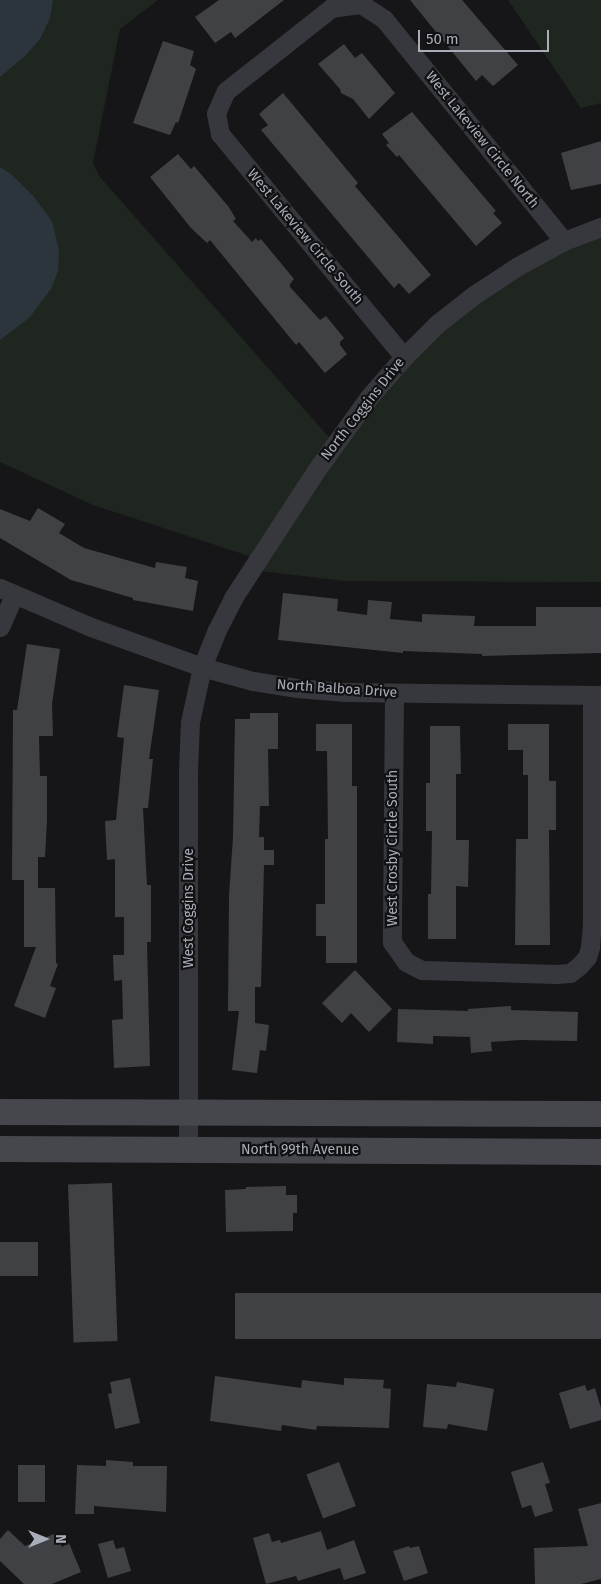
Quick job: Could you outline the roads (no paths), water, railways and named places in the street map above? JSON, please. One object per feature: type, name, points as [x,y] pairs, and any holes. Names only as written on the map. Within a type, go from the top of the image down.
[{"type":"main road","points":[[0,1112],[601,1114]]},
{"type":"main road","name":"North 99th Avenue","points":[[0,1149],[601,1152]]},
{"type":"street","name":"West Lakeview Circle North","points":[[216,113],[226,91],[331,8],[361,4],[384,19],[564,241]]},
{"type":"street","name":"West Lakeview Circle South","points":[[216,113],[220,134],[404,357]]},
{"type":"street","name":"North Coggins Drive","points":[[202,667],[233,598],[315,472],[369,397],[404,357],[437,324],[474,295],[518,266],[564,241],[601,226]]},
{"type":"street","name":"North Balboa Drive","points":[[7,592],[91,627],[202,667],[252,680],[297,688],[394,694],[597,695]]},
{"type":"street","points":[[0,627],[7,592]]},
{"type":"street","name":"West Coggins Drive","points":[[188,1150],[190,1113],[188,771],[190,722],[202,667]]},
{"type":"street","name":"West Crosby Circle South","points":[[394,694],[392,942],[406,962],[422,970],[499,973],[570,973],[587,957],[592,926],[597,695]]}]
